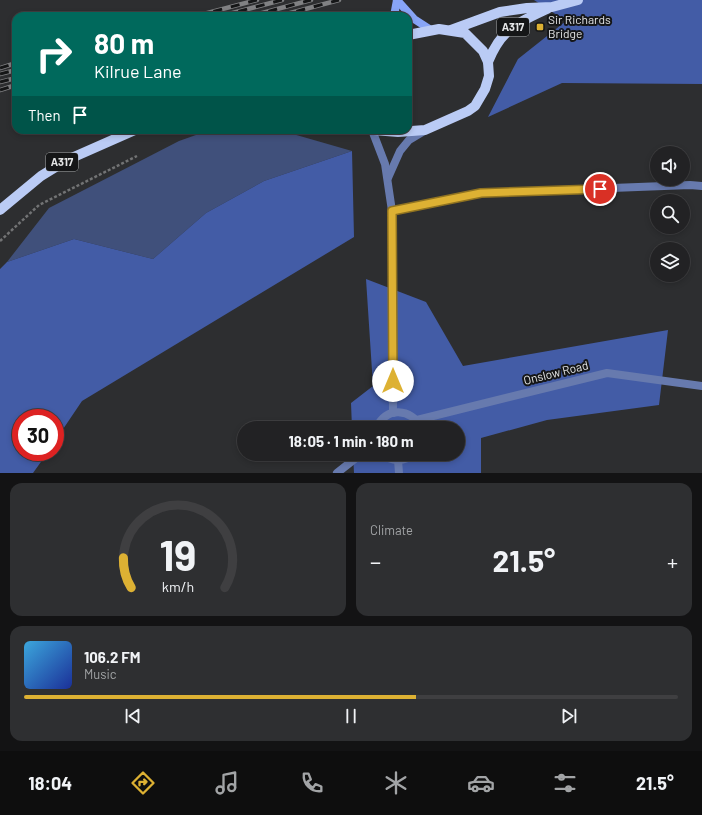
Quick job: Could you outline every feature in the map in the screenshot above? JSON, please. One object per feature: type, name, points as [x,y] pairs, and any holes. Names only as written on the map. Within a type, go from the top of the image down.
[{"type":"main road","points":[[395,12],[397,0]]},
{"type":"main road","points":[[397,0],[408,12]]},
{"type":"main road","name":"A317","points":[[451,30],[500,12],[552,6],[578,0]]},
{"type":"main road","name":"A317","points":[[488,62],[493,50],[506,32],[520,22],[552,6]]},
{"type":"main road","points":[[412,17],[431,30]]},
{"type":"main road","points":[[412,34],[439,29],[465,33],[483,51],[488,62],[489,76],[485,89],[475,106],[468,111],[425,130],[412,131]]},
{"type":"main road","name":"A317","points":[[0,210],[41,176],[67,160],[126,134]]},
{"type":"street","points":[[388,178],[400,151],[409,140],[425,130]]},
{"type":"street","points":[[374,134],[385,164],[392,211],[393,412]]},
{"type":"street","points":[[392,211],[481,193],[690,185],[702,186]]},
{"type":"street","name":"Onslow Road","points":[[417,420],[607,373],[702,386]]},
{"type":"street","points":[[380,421],[385,416],[393,412],[402,412],[417,420]]},
{"type":"street","points":[[337,473],[352,461]]},
{"type":"street","points":[[398,461],[399,473]]},
{"type":"path","points":[[0,241],[38,205],[137,156]]},
{"type":"shaded area","points":[[534,0],[702,0],[702,84],[562,83],[488,117],[518,59],[566,21]]},
{"type":"shaded area","points":[[199,134],[293,134],[352,151],[264,181],[206,213],[153,259],[74,239],[7,262],[49,208],[179,141]]},
{"type":"shaded area","points":[[352,151],[354,237],[82,401],[64,428],[64,409],[12,409],[12,461],[42,461],[33,473],[0,473],[0,269],[7,262],[74,239],[153,259],[206,213],[264,181]]},
{"type":"shaded area","points":[[366,279],[426,302],[463,366],[668,330],[659,405],[547,420],[481,438],[481,473],[354,473],[353,461],[465,461],[465,421],[352,421],[351,403],[373,386]]},
{"type":"railway","points":[[211,12],[257,0]]},
{"type":"railway","points":[[236,12],[282,0]]},
{"type":"railway","points":[[266,12],[311,0]]},
{"type":"railway","points":[[294,12],[339,0]]},
{"type":"railway","points":[[0,68],[12,64]]},
{"type":"railway","points":[[0,74],[12,71]]},
{"type":"railway","points":[[0,82],[12,79]]},
{"type":"railway","points":[[0,90],[12,86]]},
{"type":"place","name":"Sir Richards Bridge","points":[[540,27]]},
{"type":"route","points":[[393,381],[392,211],[481,193],[600,189]]}]
